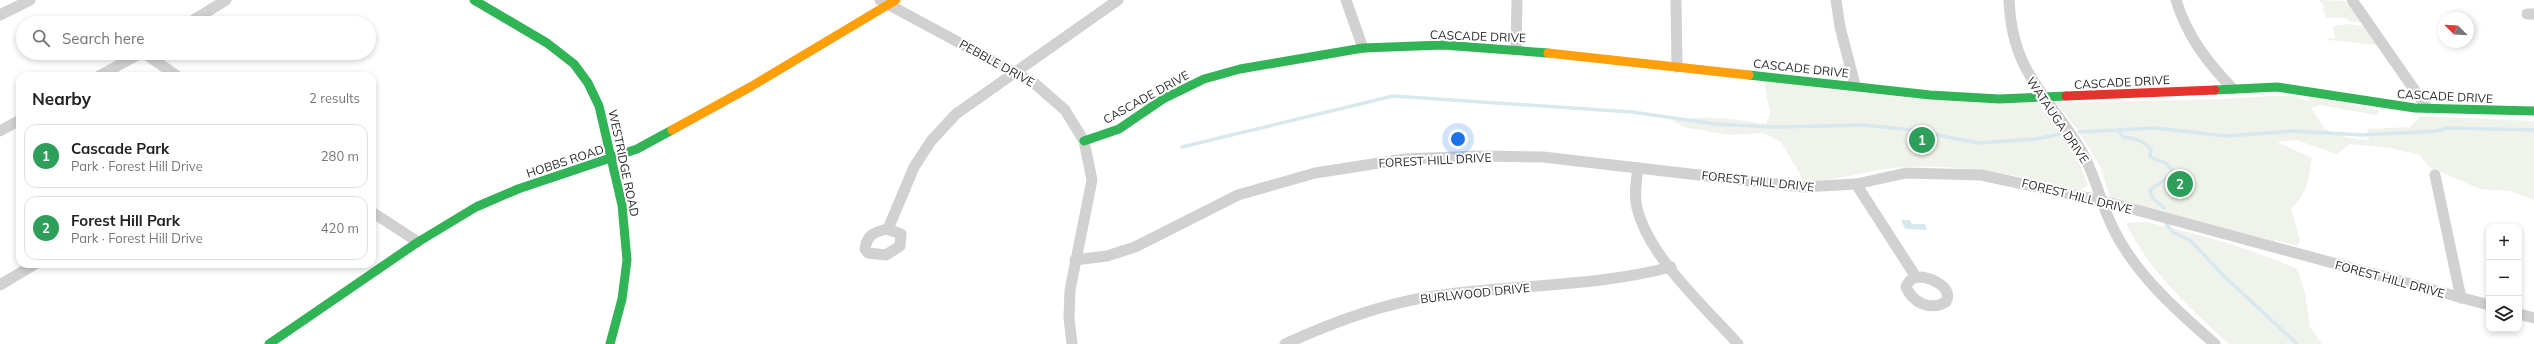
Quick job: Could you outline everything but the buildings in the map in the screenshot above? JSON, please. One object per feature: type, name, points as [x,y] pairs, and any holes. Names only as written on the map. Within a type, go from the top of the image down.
[{"type":"street","points":[[10,0],[25,2]]},
{"type":"street","points":[[200,16],[226,0]]},
{"type":"street","name":"WESTRIDGE ROAD","points":[[474,0],[547,44],[574,64],[588,83],[599,106],[624,217],[627,260],[622,299],[610,344]]},
{"type":"street","points":[[888,229],[908,178],[933,137],[956,114],[1015,71],[1118,0]]},
{"type":"street","points":[[1346,0],[1363,48]]},
{"type":"street","points":[[1516,48],[1517,0]]},
{"type":"street","points":[[1676,0],[1677,66]]},
{"type":"street","points":[[1836,0],[1840,27],[1854,85]]},
{"type":"street","name":"WATAUGA DRIVE","points":[[2009,0],[2008,23],[2020,63],[2080,149],[2092,172],[2111,226],[2131,258],[2176,308],[2214,344]]},
{"type":"street","points":[[2176,0],[2181,21],[2193,42],[2210,66],[2233,89]]},
{"type":"street","points":[[2352,0],[2408,78],[2427,108]]},
{"type":"street","points":[[0,15],[25,2]]},
{"type":"street","name":"HOBBS ROAD","points":[[269,344],[418,242],[476,207],[500,196],[612,159],[637,149],[738,94],[888,2]]},
{"type":"street","name":"PEBBLE DRIVE","points":[[888,2],[1015,71],[1048,93],[1065,110],[1084,141],[1092,180],[1075,260],[1069,318],[1072,344]]},
{"type":"street","name":"CASCADE DRIVE","points":[[1084,141],[1119,129],[1163,99],[1204,79],[1240,68],[1363,48],[1443,45],[1516,48],[1854,85],[1930,95],[1999,99],[2044,98],[2277,87],[2427,108],[2534,111]]},
{"type":"street","points":[[106,72],[129,60]]},
{"type":"street","points":[[153,60],[171,72]]},
{"type":"street","points":[[0,131],[16,122]]},
{"type":"street","name":"FOREST HILL DRIVE","points":[[1075,260],[1107,256],[1136,247],[1238,196],[1274,183],[1350,167],[1405,159],[1478,156],[1543,157],[1803,187],[1856,184],[1906,173],[1954,173],[2031,184],[2103,201],[2486,304]]},
{"type":"street","points":[[1638,168],[1637,208],[1647,233],[1671,267],[1738,344]]},
{"type":"street","points":[[2435,175],[2461,298]]},
{"type":"street","points":[[1856,184],[1916,277]]},
{"type":"street","points":[[376,215],[418,242]]},
{"type":"street","name":"BURLWOOD DRIVE","points":[[1284,344],[1332,322],[1408,300],[1449,294],[1606,280],[1653,273],[1671,267]]},
{"type":"street","points":[[0,285],[28,268]]},
{"type":"street","points":[[2522,315],[2534,318]]},
{"type":"shaded area","points":[[2319,0],[2345,1],[2361,22],[2350,22],[2347,18],[2327,18],[2323,15],[2326,15],[2322,8],[2325,7]]},
{"type":"shaded area","points":[[2350,24],[2363,26],[2377,45],[2329,40],[2328,38],[2335,38],[2333,26]]},
{"type":"shaded area","points":[[1764,81],[1867,94],[1935,100],[2038,103],[2060,132],[2073,153],[2084,174],[2088,186],[2080,190],[1994,172],[1928,167],[1893,168],[1817,181],[1804,181],[1781,142],[1763,133],[1730,135],[1687,128],[1672,121],[1708,118],[1730,119],[1766,124],[1770,114]]},
{"type":"shaded area","points":[[2296,96],[2307,101],[2311,97],[2380,110],[2376,115],[2320,105],[2311,108],[2325,129],[2348,138],[2369,140],[2367,129],[2410,127],[2421,116],[2534,121],[2534,200],[2510,191],[2480,189],[2429,167],[2420,155],[2390,148],[2350,144],[2337,154],[2296,140],[2277,142],[2312,158],[2304,192],[2301,198],[2291,209],[2300,240],[2297,246],[2275,240],[2275,243],[2111,201],[2100,166],[2079,132],[2056,103],[2222,99]]},
{"type":"shaded area","points":[[1901,220],[1910,220],[1912,224],[1925,224],[1927,230],[1905,229]]},
{"type":"shaded area","points":[[2146,222],[2223,242],[2260,254],[2297,269],[2305,293],[2310,327],[2322,344],[2229,344],[2185,303],[2158,273],[2135,240],[2126,223]]},
{"type":"waterway","points":[[1182,147],[1393,96],[1632,112],[1715,124],[1773,127],[1864,125],[1912,130],[1978,143],[2036,139],[2061,134]]},
{"type":"waterway","points":[[2121,130],[2155,128],[2226,136],[2294,131],[2362,135],[2437,131],[2446,128],[2534,130]]},
{"type":"waterway","points":[[2079,132],[2121,130]]},
{"type":"waterway","points":[[2121,130],[2120,133],[2123,137],[2135,139],[2145,144],[2151,149],[2150,157],[2167,164],[2174,173],[2150,190],[2152,198],[2164,208]]},
{"type":"waterway","points":[[2166,224],[2174,233],[2190,240],[2224,276],[2297,344]]},
{"type":"traffic: fast","points":[[474,0],[547,43],[574,64],[588,83],[599,106],[622,205],[627,260],[622,299],[610,344]]},
{"type":"traffic: fast","points":[[1084,141],[1119,129],[1163,99],[1204,79],[1240,69],[1363,48],[1443,45],[1548,53]]},
{"type":"traffic: fast","points":[[1749,75],[1930,95],[1999,99],[2066,96]]},
{"type":"traffic: fast","points":[[2215,90],[2277,87],[2415,108],[2534,111]]},
{"type":"traffic: fast","points":[[269,344],[418,242],[476,207],[518,189],[637,149],[672,130]]},
{"type":"traffic: slow","points":[[672,130],[752,86],[896,0]]},
{"type":"traffic: slow","points":[[1548,53],[1749,75]]},
{"type":"traffic: jam","points":[[2066,96],[2215,90]]},
{"type":"place","name":"Cascade Park","points":[[1922,140]]},
{"type":"place","name":"Forest Hill Park","points":[[2180,184]]}]
